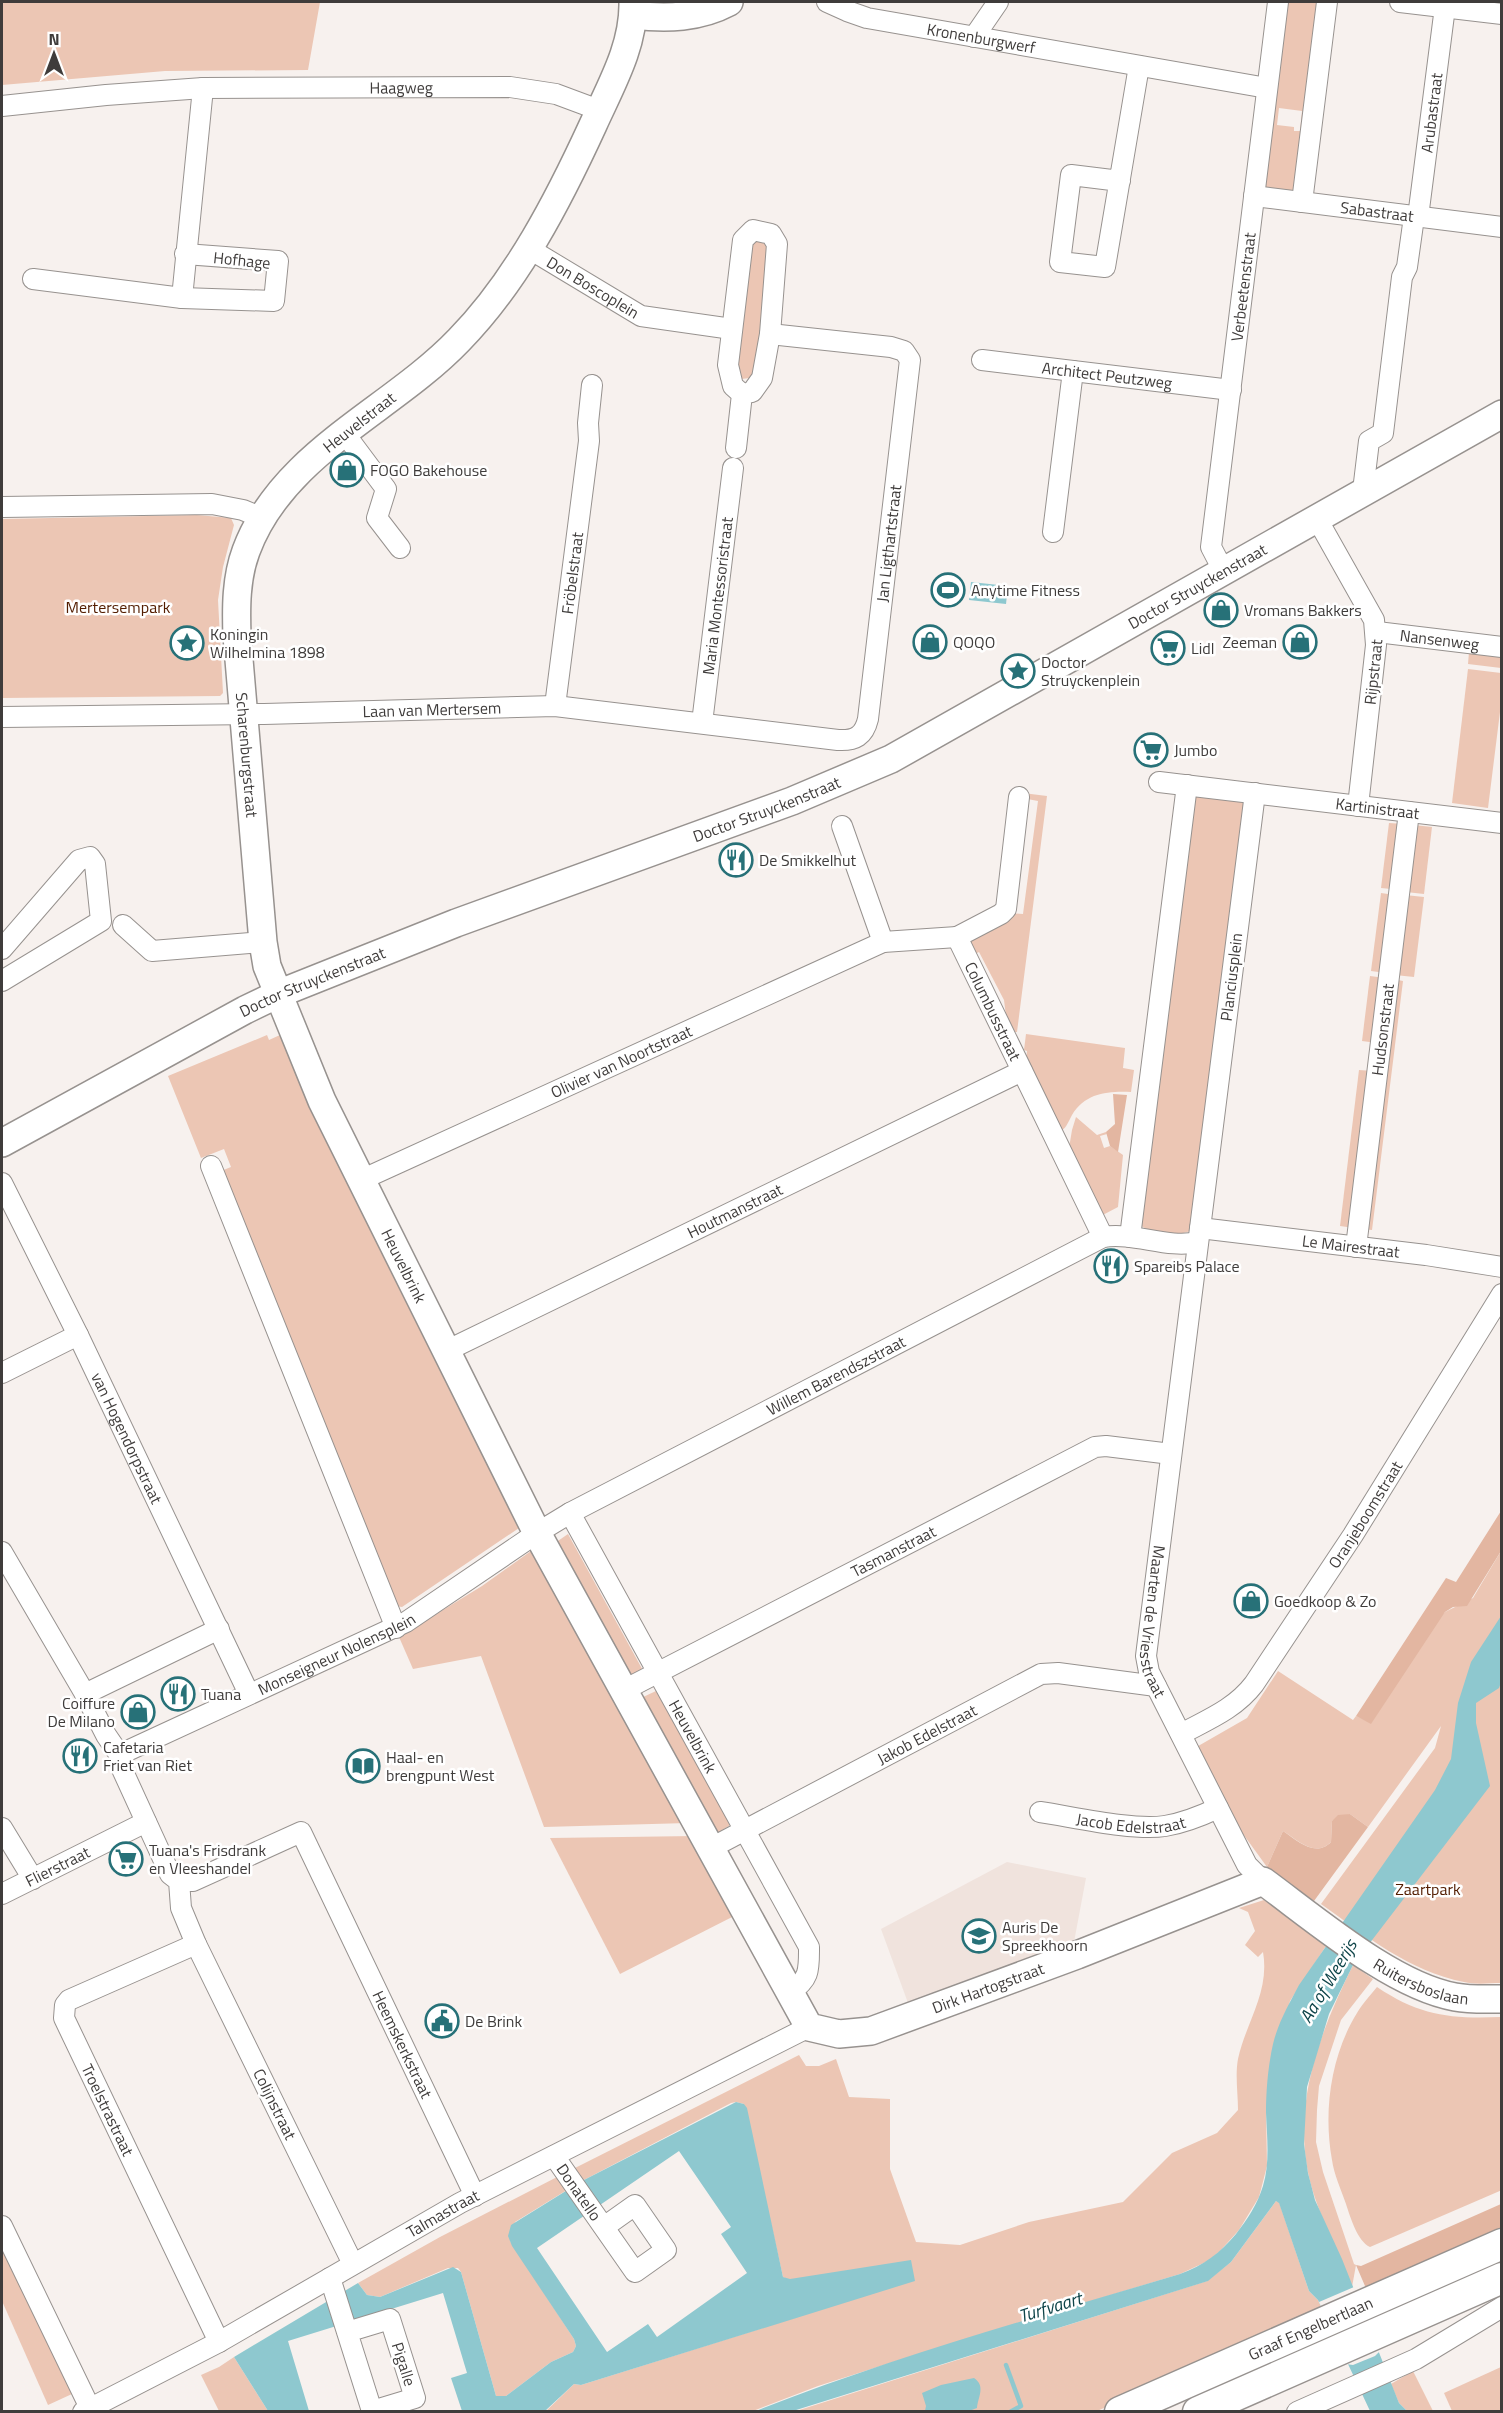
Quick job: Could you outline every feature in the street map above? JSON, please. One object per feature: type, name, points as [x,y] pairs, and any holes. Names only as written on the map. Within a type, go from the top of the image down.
[{"type":"main road","name":"Graaf Engelbertlaan","points":[[1120,2412],[1502,2244]]},
{"type":"main road","name":"Graaf Engelbertlaan","points":[[1198,2412],[1502,2278]]},
{"type":"street","points":[[599,110],[626,51],[633,8],[655,18],[691,15],[712,10],[729,2]]},
{"type":"street","name":"Kronenburgwerf","points":[[827,2],[867,18],[1267,88]]},
{"type":"street","points":[[974,37],[998,2]]},
{"type":"street","name":"Verbeetenstraat","points":[[1223,570],[1211,547],[1278,2]]},
{"type":"street","points":[[1302,202],[1327,2]]},
{"type":"street","points":[[1400,2],[1491,9]]},
{"type":"street","name":"Arubastraat","points":[[1363,491],[1369,441],[1383,433],[1402,277],[1407,267],[1416,217],[1445,7]]},
{"type":"street","points":[[1120,181],[1071,175],[1060,262],[1105,267],[1120,181],[1139,66]]},
{"type":"street","name":"Haagweg","points":[[2,106],[203,88],[510,87],[556,94],[599,110]]},
{"type":"street","points":[[182,298],[203,88]]},
{"type":"street","name":"Heuvelstraat","points":[[262,518],[298,472],[433,365],[460,340],[496,296],[528,248],[574,165],[599,110]]},
{"type":"street","name":"Sabastraat","points":[[1254,196],[1502,227]]},
{"type":"street","points":[[753,230],[763,230],[771,234],[777,244],[770,334],[762,378],[752,392],[742,394],[733,386],[728,365],[743,240],[753,230]]},
{"type":"street","name":"Don Boscoplein","points":[[528,248],[641,316],[732,329]]},
{"type":"street","name":"Hofhage","points":[[33,279],[182,298],[274,301],[278,261],[186,254]]},
{"type":"street","name":"Jan Ligthartstraat","points":[[770,334],[891,347],[904,351],[909,357],[910,366],[868,719],[864,732],[860,736]]},
{"type":"street","name":"Architect Peutzweg","points":[[982,360],[1231,390]]},
{"type":"street","points":[[1053,532],[1073,371]]},
{"type":"street","name":"Fröbelstraat","points":[[555,706],[589,441],[588,423],[592,385]]},
{"type":"street","points":[[736,448],[742,394]]},
{"type":"street","name":"Doctor Struyckenstraat","points":[[2,1143],[278,994],[456,923],[792,801],[891,759],[1502,414]]},
{"type":"street","points":[[345,434],[386,489],[377,518],[400,548]]},
{"type":"street","name":"Maria Montessoristraat","points":[[702,723],[733,468]]},
{"type":"street","points":[[2,507],[212,504],[243,510],[262,518]]},
{"type":"street","name":"Rijpstraat","points":[[1316,517],[1370,611],[1377,632],[1358,806]]},
{"type":"street","name":"Scharenburgstraat","points":[[262,518],[245,552],[238,590],[237,636],[263,942],[267,966],[278,994]]},
{"type":"street","name":"Nansenweg","points":[[1377,632],[1502,647]]},
{"type":"street","name":"Laan van Mertersem","points":[[2,717],[244,714],[555,706],[838,740],[854,740],[860,736]]},
{"type":"street","points":[[1159,782],[1256,793]]},
{"type":"street","points":[[1130,1237],[1187,785]]},
{"type":"street","name":"Kartinistraat","points":[[1256,793],[1502,823]]},
{"type":"street","name":"Planciusplein","points":[[1199,1235],[1256,793]]},
{"type":"street","points":[[842,826],[883,942],[957,937],[1001,914],[1006,909],[1019,797]]},
{"type":"street","name":"Hudsonstraat","points":[[1356,1247],[1409,812]]},
{"type":"street","points":[[2,949],[79,860],[90,857],[95,864],[101,921],[2,981]]},
{"type":"street","points":[[123,925],[152,951],[263,942]]},
{"type":"street","name":"Columbusstraat","points":[[957,937],[1103,1238]]},
{"type":"street","name":"Olivier van Noortstraat","points":[[361,1180],[883,942]]},
{"type":"street","name":"Heuvelbrink","points":[[278,994],[322,1101],[537,1533],[809,2027]]},
{"type":"street","name":"Houtmanstraat","points":[[446,1351],[1022,1071]]},
{"type":"street","points":[[211,1166],[396,1628]]},
{"type":"street","name":"van Hogendorpstraat","points":[[3,1189],[78,1335],[249,1694]]},
{"type":"street","points":[[1103,1238],[1130,1237],[1185,1245],[1199,1235]]},
{"type":"street","name":"Le Mairestraat","points":[[1199,1235],[1356,1247],[1502,1267]]},
{"type":"street","name":"Maarten de Vriesstraat","points":[[1199,1235],[1146,1647],[1147,1666],[1247,1865],[1263,1881],[1349,1943]]},
{"type":"street","name":"Willem Barendszstraat","points":[[570,1513],[1103,1238]]},
{"type":"street","name":"Oranjeboomstraat","points":[[1181,1734],[1231,1707],[1244,1697],[1254,1684],[1353,1535],[1502,1294]]},
{"type":"street","points":[[2,1373],[78,1335]]},
{"type":"street","name":"Tasmanstraat","points":[[624,1690],[1095,1447],[1106,1446],[1171,1454]]},
{"type":"street","points":[[537,1533],[570,1513]]},
{"type":"street","name":"Heuvelbrink","points":[[570,1513],[809,1947],[809,1970],[803,1984],[790,1992]]},
{"type":"street","name":"Monseigneur Nolensplein","points":[[121,1757],[129,1749],[396,1628],[537,1533]]},
{"type":"street","points":[[2,1552],[85,1694],[106,1735],[121,1757],[121,1767],[170,1874],[179,1881],[181,1908],[196,1944]]},
{"type":"street","points":[[85,1694],[219,1629]]},
{"type":"street","name":"Jakob Edelstraat","points":[[711,1848],[1041,1674],[1058,1673],[1156,1686]]},
{"type":"street","name":"Jacob Edelstraat","points":[[1040,1812],[1144,1827],[1182,1822],[1218,1808]]},
{"type":"street","name":"Flierstraat","points":[[2,1894],[146,1822]]},
{"type":"street","points":[[2,1828],[33,1879]]},
{"type":"street","name":"Heemskerkstraat","points":[[179,1881],[193,1881],[300,1832],[475,2196]]},
{"type":"street","name":"Dirk Hartogstraat","points":[[809,2027],[839,2034],[871,2031],[1077,1955],[1263,1881]]},
{"type":"street","name":"Ruitersboslaan","points":[[1349,1943],[1399,1977],[1436,1992],[1474,1999],[1502,1999]]},
{"type":"street","name":"Colijnstraat","points":[[196,1944],[353,2264]]},
{"type":"street","name":"Troelstrastraat","points":[[196,1944],[69,2000],[65,2005],[64,2018],[219,2342]]},
{"type":"street","name":"Talmastraat","points":[[86,2410],[333,2287],[353,2264],[475,2196],[809,2027]]},
{"type":"street","name":"Donatello","points":[[554,2156],[604,2227]]},
{"type":"street","points":[[2,2226],[86,2410]]},
{"type":"street","name":"Pigalle","points":[[333,2287],[372,2411],[415,2398],[390,2319],[346,2328]]},
{"type":"street","points":[[1297,2412],[1416,2359],[1502,2307]]},
{"type":"shaded area","points":[[1113,1094],[1127,1095],[1118,1152],[1110,1146],[1106,1132],[1115,1124]]},
{"type":"shaded area","points":[[1501,1511],[1501,1551],[1467,1606],[1453,1607],[1445,1612],[1371,1724],[1356,1716],[1446,1578],[1456,1582]]},
{"type":"shaded area","points":[[1350,1814],[1368,1827],[1314,1901],[1267,1867],[1283,1831],[1307,1846],[1325,1847],[1331,1842],[1332,1821],[1338,1815]]},
{"type":"shaded area","name":"Auris De Spreekhoorn","points":[[1007,1862],[1086,1878],[1074,1942],[908,2003],[881,1929]]},
{"type":"shaded area","points":[[1501,2204],[1501,2235],[1368,2293],[1356,2265],[1361,2266]]},
{"type":"green space","points":[[2,2],[320,2],[308,70],[165,71],[2,85]]},
{"type":"green space","points":[[1287,2],[1320,2],[1296,192],[1262,188]],"holes":[[[1279,108],[1302,111],[1300,131],[1294,131],[1294,127],[1277,125]]]},
{"type":"green space","points":[[755,238],[768,241],[758,366],[750,378],[741,379],[737,376],[739,316],[749,246]]},
{"type":"green space","name":"Mertersempark","points":[[197,515],[231,518],[234,525],[223,567],[218,600],[223,693],[220,696],[2,698],[2,519]]},
{"type":"green space","points":[[1469,652],[1501,656],[1501,668],[1468,664]]},
{"type":"green space","points":[[1468,669],[1501,673],[1501,704],[1488,808],[1452,803]]},
{"type":"green space","points":[[1023,793],[1047,796],[1017,1032],[1008,1032],[1004,1000],[979,952],[971,956],[969,938],[1009,913],[1023,914],[1038,801],[1022,798]]},
{"type":"green space","points":[[1197,793],[1243,800],[1246,805],[1192,1230],[1165,1234],[1151,1231],[1140,1225],[1188,806]]},
{"type":"green space","points":[[1389,823],[1404,824],[1391,889],[1381,888]]},
{"type":"green space","points":[[1414,825],[1432,827],[1424,894],[1406,892]]},
{"type":"green space","points":[[1381,893],[1395,895],[1386,973],[1371,971]]},
{"type":"green space","points":[[1405,895],[1424,897],[1414,977],[1395,975]]},
{"type":"green space","points":[[1370,976],[1385,978],[1377,1043],[1362,1041]]},
{"type":"green space","points":[[1398,980],[1403,981],[1372,1230],[1362,1229]]},
{"type":"green space","points":[[1026,1034],[1125,1048],[1123,1068],[1134,1070],[1131,1092],[1106,1093],[1090,1098],[1077,1108],[1065,1127],[1058,1133],[1026,1061],[1027,1051],[1024,1050]]},
{"type":"green space","points":[[267,1035],[269,1040],[280,1035],[521,1521],[519,1528],[402,1607],[396,1606],[221,1171],[231,1167],[224,1149],[201,1158],[168,1076]]},
{"type":"green space","points":[[1359,1070],[1373,1071],[1354,1228],[1340,1226]]},
{"type":"green space","points":[[1076,1117],[1097,1135],[1106,1132],[1107,1134],[1100,1136],[1104,1148],[1110,1146],[1123,1155],[1118,1207],[1099,1217],[1068,1154]]},
{"type":"green space","points":[[568,1534],[646,1676],[633,1684],[555,1543]]},
{"type":"green space","points":[[538,1546],[688,1823],[544,1827],[481,1656],[413,1669],[399,1637],[482,1586]]},
{"type":"green space","name":"Zaartpark","points":[[1501,1551],[1501,1983],[1473,1983],[1444,1977],[1406,1961],[1321,1904],[1435,1748],[1441,1726],[1368,1827],[1350,1814],[1332,1821],[1331,1842],[1319,1848],[1307,1846],[1283,1831],[1267,1867],[1230,1816],[1193,1749],[1247,1718],[1278,1671],[1353,1720],[1356,1716],[1371,1723],[1437,1621],[1445,1612],[1473,1598]]},
{"type":"green space","points":[[656,1691],[729,1822],[729,1826],[715,1834],[641,1698]]},
{"type":"green space","points":[[695,1836],[738,1914],[620,1974],[550,1838]]},
{"type":"green space","points":[[1264,1900],[1326,1946],[1290,2001],[1266,2109],[1267,2166],[1259,2197],[1239,2230],[1208,2261],[1180,2274],[818,2386],[753,2411],[545,2412],[574,2384],[581,2385],[915,2280],[787,2279],[783,2277],[744,2104],[731,2103],[582,2181],[573,2169],[799,2055],[806,2066],[819,2066],[836,2059],[849,2097],[890,2099],[890,2169],[916,2242],[960,2245],[1029,2222],[1123,2202],[1172,2153],[1217,2133],[1238,2110],[1238,2059],[1260,1994],[1264,1967],[1263,1952],[1258,1957],[1245,1945],[1255,1931],[1248,1912],[1239,1908]]},
{"type":"green space","points":[[1353,1965],[1373,1979],[1341,2020],[1319,2086],[1316,2142],[1323,2172],[1356,2265],[1352,2287],[1315,2198],[1307,2167],[1304,2137],[1305,2107],[1318,2049]]},
{"type":"green space","points":[[1377,1987],[1407,2004],[1436,2014],[1501,2017],[1502,2190],[1370,2247],[1361,2239],[1355,2228],[1336,2177],[1328,2122],[1331,2084],[1341,2047],[1359,2010]]},
{"type":"green space","points":[[559,2176],[567,2190],[515,2222],[510,2241],[574,2339],[576,2346],[573,2352],[551,2362],[506,2396],[496,2396],[458,2268],[448,2268],[380,2297],[367,2295],[358,2283],[440,2237]]},
{"type":"green space","points":[[1276,2201],[1279,2202],[1309,2291],[1318,2300],[1324,2313],[1097,2411],[793,2412],[1207,2281],[1231,2262]]},
{"type":"green space","points":[[2,2246],[72,2394],[48,2405],[2,2301]]},
{"type":"green space","points":[[234,2357],[268,2411],[219,2411],[201,2375]]},
{"type":"green space","points":[[1501,2367],[1501,2411],[1452,2411],[1444,2393]]},
{"type":"green space","points":[[1413,2371],[1433,2411],[1407,2411],[1399,2403],[1391,2384]]},
{"type":"water","points":[[971,582],[1008,586],[1006,604],[969,600]]},
{"type":"water","name":"Aa of Weerijs","points":[[1501,1616],[1502,1680],[1499,1688],[1476,1703],[1476,1723],[1490,1786],[1353,1965],[1329,2014],[1307,2087],[1304,2144],[1315,2200],[1342,2259],[1399,2403],[1407,2411],[1370,2411],[1318,2300],[1309,2291],[1279,2203],[1276,2201],[1231,2262],[1208,2281],[793,2411],[753,2412],[858,2373],[1180,2274],[1197,2267],[1218,2253],[1230,2241],[1255,2205],[1265,2177],[1268,2078],[1273,2044],[1281,2021],[1299,1985],[1435,1790],[1451,1759],[1458,1703],[1471,1662]]},
{"type":"water","points":[[736,2102],[744,2104],[747,2108],[783,2277],[790,2279],[911,2260],[915,2281],[581,2385],[574,2384],[545,2411],[462,2411],[451,2378],[467,2373],[443,2293],[288,2341],[309,2411],[268,2411],[234,2357],[358,2283],[367,2295],[380,2297],[453,2267],[461,2272],[496,2396],[506,2396],[551,2362],[573,2352],[576,2346],[574,2339],[512,2246],[508,2236],[511,2225],[582,2181]],"holes":[[[679,2151],[731,2227],[721,2234],[747,2273],[657,2337],[648,2324],[607,2352],[537,2248]]]},
{"type":"water","points":[[974,2378],[980,2385],[977,2408],[969,2411],[925,2411],[926,2406],[922,2393],[941,2385]]},
{"type":"pier","points":[[1354,2287],[1380,2351],[1375,2356],[1353,2365],[1346,2364],[1319,2302]]},
{"type":"waterway","points":[[1006,2365],[1021,2406],[1010,2412]]},
{"type":"place","name":"FOGO Bakehouse","points":[[347,470]]},
{"type":"place","name":"Anytime Fitness","points":[[948,590]]},
{"type":"place","name":"Vromans Bakkers","points":[[1221,610]]},
{"type":"place","name":"QOQO","points":[[930,642]]},
{"type":"place","name":"Zeeman","points":[[1300,642]]},
{"type":"place","name":"Koningin Wilhelmina 1898","points":[[187,643]]},
{"type":"place","name":"Lidl","points":[[1168,648]]},
{"type":"place","name":"Doctor Struyckenplein","points":[[1018,671]]},
{"type":"place","name":"Jumbo","points":[[1151,750]]},
{"type":"place","name":"De Smikkelhut","points":[[736,860]]},
{"type":"place","name":"Spareibs Palace","points":[[1111,1266]]},
{"type":"place","name":"Goedkoop & Zo","points":[[1251,1601]]},
{"type":"place","name":"Tuana","points":[[178,1694]]},
{"type":"place","name":"Coiffure De Milano","points":[[138,1712]]},
{"type":"place","name":"Cafetaria Friet van Riet","points":[[80,1756]]},
{"type":"place","name":"Haal- en brengpunt West","points":[[363,1766]]},
{"type":"place","name":"Tuana's Frisdrank en Vleeshandel","points":[[126,1859]]},
{"type":"place","name":"Auris De Spreekhoorn","points":[[979,1936]]},
{"type":"place","name":"De Brink","points":[[442,2021]]},
{"type":"water label","name":"Turfvaart","points":[[1050,2307]]}]
